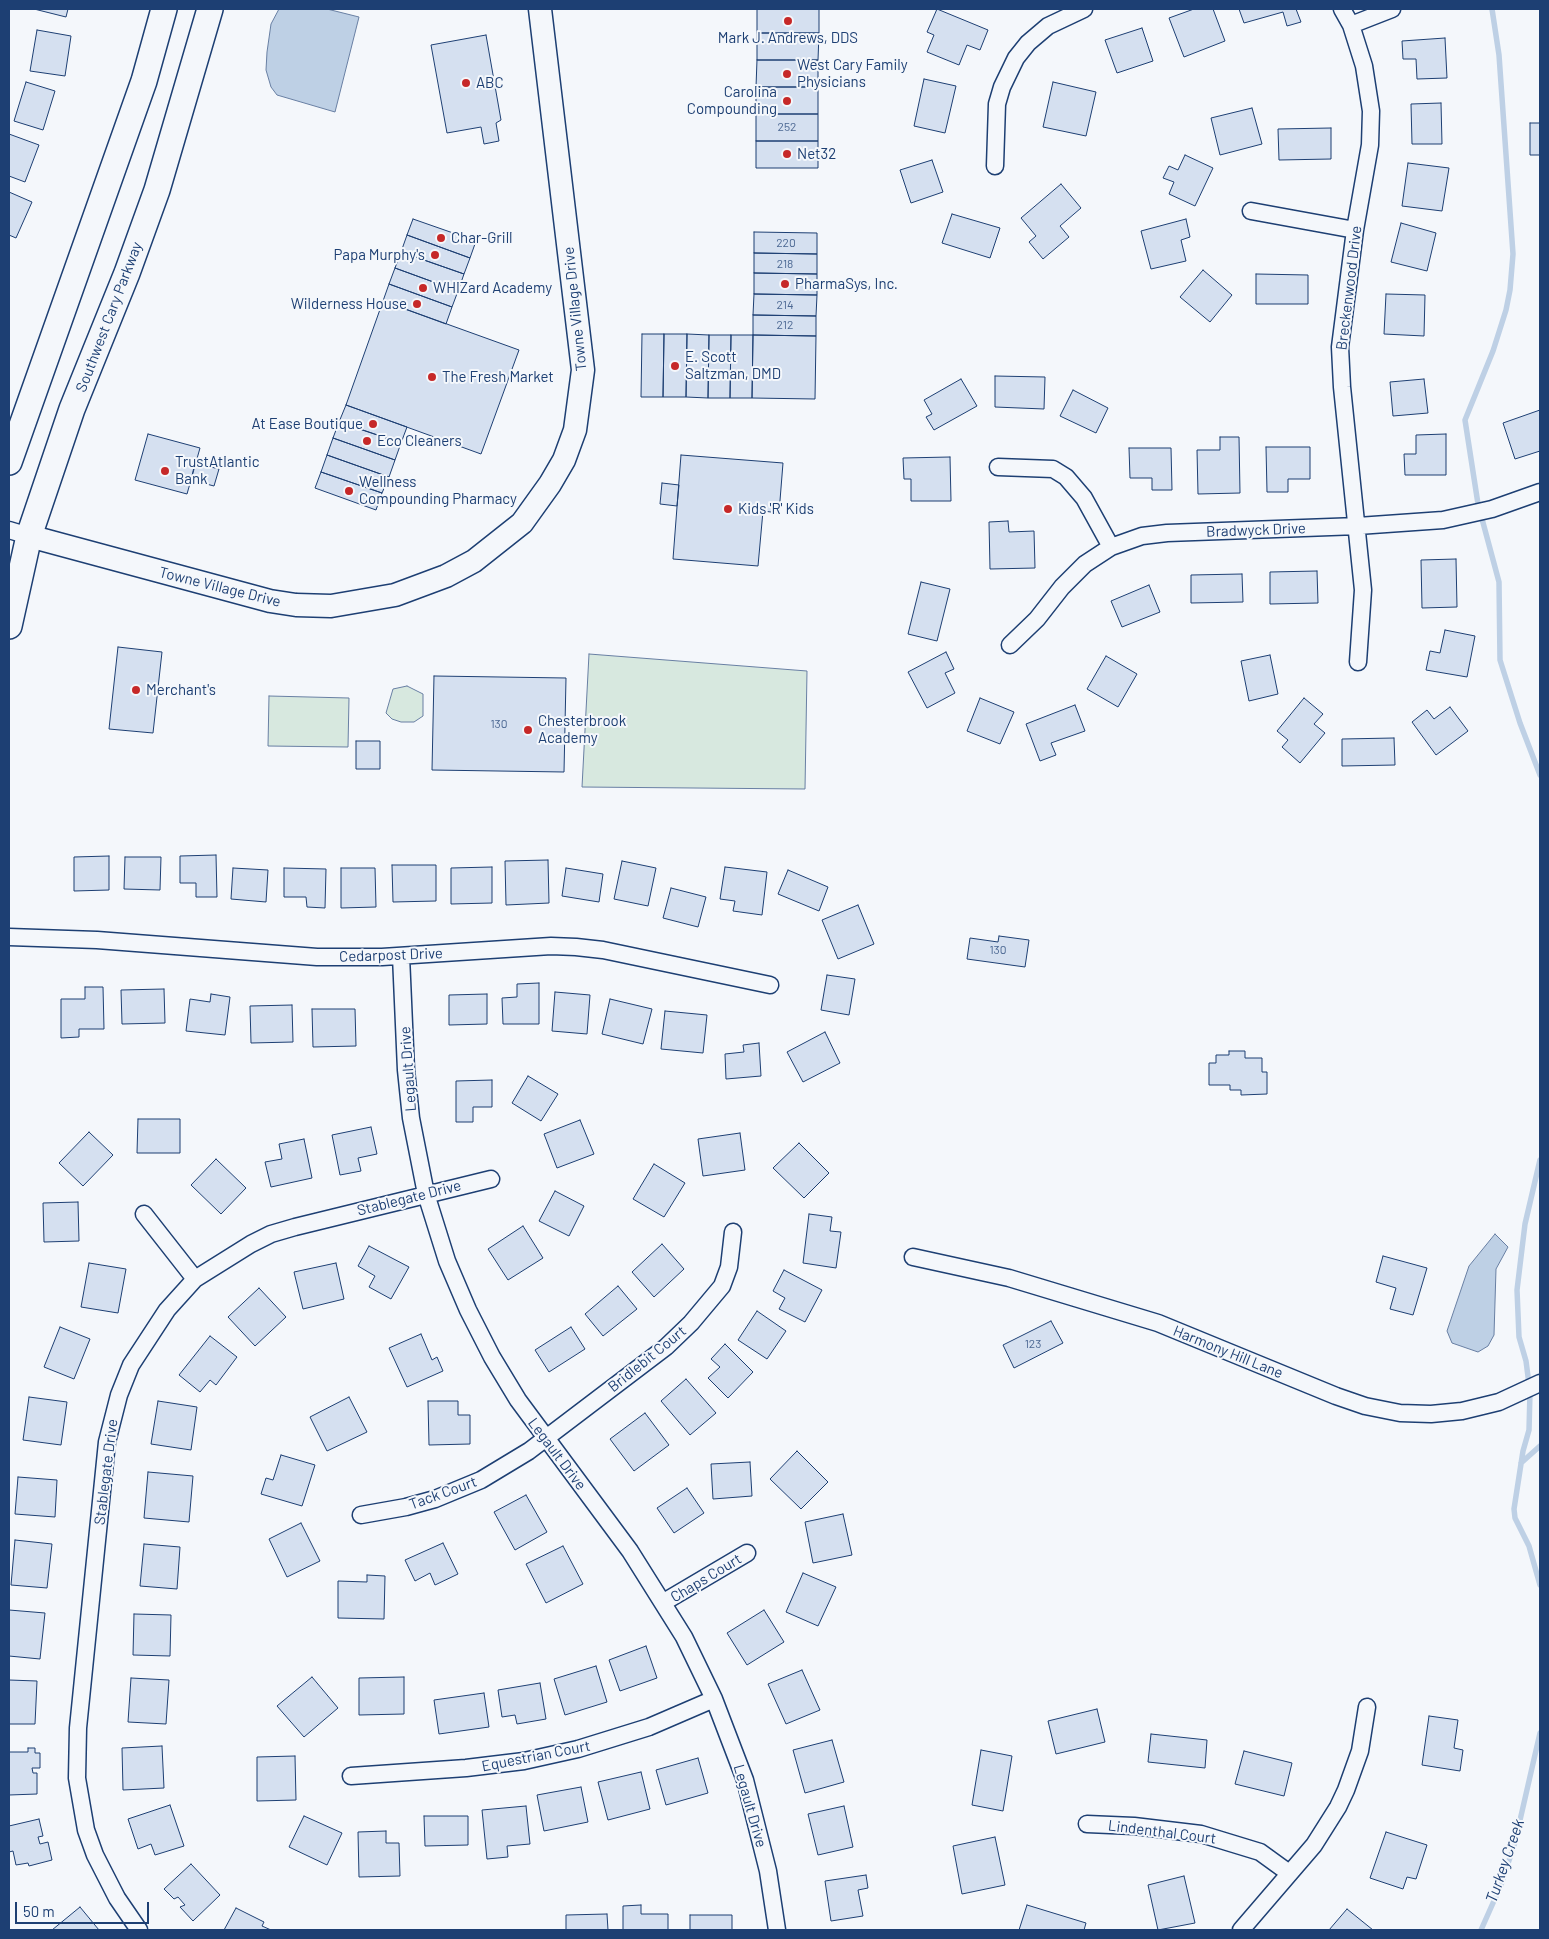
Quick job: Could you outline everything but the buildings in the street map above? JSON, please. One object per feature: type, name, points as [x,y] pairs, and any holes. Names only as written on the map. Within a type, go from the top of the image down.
[{"type":"main road","points":[[9,462],[144,81],[164,9]]},
{"type":"main road","name":"Southwest Cary Parkway","points":[[9,626],[19,533],[72,410],[127,273],[156,190],[210,9]]},
{"type":"street","name":"Towne Village Drive","points":[[19,533],[270,601],[296,605],[331,606],[363,602],[394,595],[446,576],[474,560],[522,523],[550,484],[564,460],[575,430],[583,370],[540,9]]},
{"type":"street","points":[[995,166],[997,104],[1002,87],[1016,58],[1028,43],[1048,26],[1084,9]]},
{"type":"street","name":"Breckenwood Drive","points":[[1342,9],[1351,25],[1364,66],[1371,111],[1370,145],[1355,230],[1340,347],[1343,396],[1358,526],[1363,590],[1358,662]]},
{"type":"street","points":[[1351,25],[1392,9]]},
{"type":"street","points":[[1251,211],[1355,230]]},
{"type":"street","points":[[998,466],[1053,469],[1066,477],[1084,498],[1111,547]]},
{"type":"street","name":"Bradwyck Drive","points":[[1010,645],[1037,619],[1079,570],[1111,547],[1142,536],[1167,533],[1358,526],[1443,520],[1469,516],[1540,492]]},
{"type":"street","name":"Cedarpost Drive","points":[[9,937],[97,940],[317,956],[401,956],[551,946],[576,947],[603,950],[770,985]]},
{"type":"street","name":"Legault Drive","points":[[401,956],[408,1089],[426,1194],[437,1232],[468,1310],[492,1357],[545,1439],[630,1551],[664,1602],[684,1637],[714,1700],[745,1780],[757,1825],[777,1930]]},
{"type":"street","name":"Stablegate Drive","points":[[139,1930],[105,1876],[86,1830],[77,1778],[78,1728],[107,1442],[112,1419],[128,1372],[140,1350],[167,1310],[195,1279],[224,1259],[271,1234],[491,1178]]},
{"type":"street","points":[[144,1214],[195,1279]]},
{"type":"street","name":"Bridlebit Court","points":[[545,1439],[666,1347],[691,1323],[722,1286],[729,1267],[733,1232]]},
{"type":"street","name":"Harmony Hill Lane","points":[[913,1258],[1009,1278],[1158,1323],[1336,1396],[1383,1410],[1432,1414],[1462,1411],[1499,1402],[1540,1383]]},
{"type":"street","name":"Tack Court","points":[[361,1515],[406,1507],[458,1491],[521,1456],[545,1439]]},
{"type":"street","name":"Chaps Court","points":[[664,1602],[747,1553]]},
{"type":"street","name":"Equestrian Court","points":[[351,1776],[466,1768],[578,1750],[649,1727],[714,1700]]},
{"type":"street","points":[[1241,1930],[1318,1840],[1346,1790],[1360,1751],[1367,1707]]},
{"type":"street","name":"Lindenthal Court","points":[[1087,1824],[1134,1826],[1201,1834],[1260,1852],[1289,1872]]},
{"type":"shaded area","points":[[589,654],[807,671],[805,789],[582,787]]},
{"type":"shaded area","points":[[407,686],[423,694],[423,716],[414,722],[401,722],[392,719],[386,713],[393,689]]},
{"type":"shaded area","points":[[269,696],[349,698],[348,747],[268,746]]},
{"type":"water","points":[[279,9],[327,9],[359,17],[335,112],[277,95],[271,87],[266,70],[267,52],[271,24]]},
{"type":"water","points":[[1495,1234],[1508,1247],[1496,1269],[1494,1335],[1488,1346],[1478,1352],[1452,1343],[1447,1331],[1469,1266]]},
{"type":"waterway","points":[[1492,9],[1499,55],[1513,254],[1506,310],[1493,351],[1465,420],[1478,504],[1499,582],[1500,660],[1520,723],[1540,775]]},
{"type":"waterway","points":[[1540,1160],[1525,1224],[1517,1290],[1519,1337],[1526,1361],[1530,1392],[1529,1430],[1523,1451],[1514,1509],[1515,1518],[1529,1546],[1540,1585]]},
{"type":"waterway","name":"Turkey Creek","points":[[1521,1463],[1540,1446]]},
{"type":"waterway","name":"Turkey Creek","points":[[1481,1930],[1501,1885],[1515,1842],[1540,1733]]},
{"type":"place","name":"Mark J. Andrews, DDS","points":[[788,21]]},
{"type":"place","name":"West Cary Family Physicians","points":[[787,74]]},
{"type":"place","name":"ABC","points":[[466,83]]},
{"type":"place","name":"Carolina Compounding","points":[[787,101]]},
{"type":"place","name":"Net32","points":[[787,154]]},
{"type":"place","name":"Char-Grill","points":[[441,238]]},
{"type":"place","name":"Papa Murphy's","points":[[435,255]]},
{"type":"place","name":"PharmaSys, Inc.","points":[[785,284]]},
{"type":"place","name":"WHIZard Academy","points":[[423,288]]},
{"type":"place","name":"Wilderness House","points":[[417,304]]},
{"type":"place","name":"E. Scott Saltzman, DMD","points":[[675,366]]},
{"type":"place","name":"The Fresh Market","points":[[432,377]]},
{"type":"place","name":"At Ease Boutique","points":[[373,424]]},
{"type":"place","name":"Eco Cleaners","points":[[367,441]]},
{"type":"place","name":"TrustAtlantic Bank","points":[[165,471]]},
{"type":"place","name":"Wellness Compounding Pharmacy","points":[[349,491]]},
{"type":"place","name":"Kids 'R' Kids","points":[[728,509]]},
{"type":"place","name":"Merchant's","points":[[136,690]]},
{"type":"place","name":"Chesterbrook Academy","points":[[528,730]]}]
